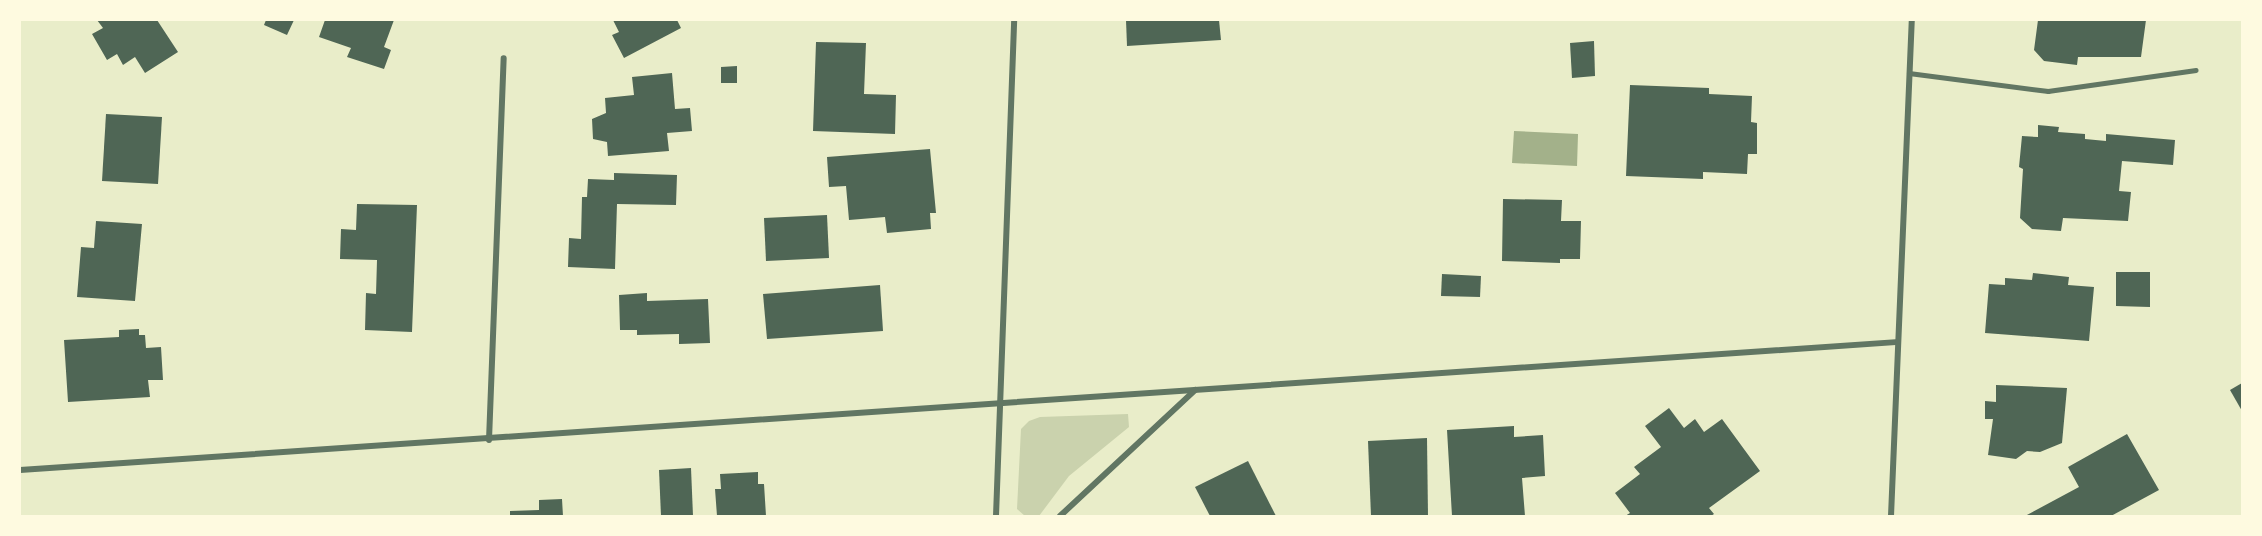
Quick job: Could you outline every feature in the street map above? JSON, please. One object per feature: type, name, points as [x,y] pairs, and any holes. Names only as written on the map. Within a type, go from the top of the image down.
[{"type":"street","points":[[996,516],[1014,20]]},
{"type":"street","points":[[1891,516],[1896,342],[1912,20]]},
{"type":"street","points":[[489,440],[504,58]]},
{"type":"street","points":[[20,470],[489,440],[1896,342]]},
{"type":"street","points":[[1060,516],[1195,390]]},
{"type":"lane","points":[[1909,73],[2048,91],[2196,70]]},
{"type":"shaded area","points":[[1514,131],[1578,134],[1577,166],[1512,163]]},
{"type":"shaded area","points":[[1128,414],[1129,427],[1069,476],[1039,516],[1025,516],[1017,509],[1021,429],[1029,421],[1040,417]]},
{"type":"building","points":[[97,20],[157,20],[178,52],[145,73],[135,57],[123,65],[117,54],[107,60],[92,34],[103,28]]},
{"type":"building","points":[[266,20],[294,20],[287,35],[264,25]]},
{"type":"building","points":[[325,20],[394,20],[384,47],[391,50],[384,69],[347,57],[351,48],[319,37]]},
{"type":"building","points":[[613,20],[677,20],[681,28],[624,58],[612,35],[619,32]]},
{"type":"building","points":[[1126,20],[1219,20],[1221,40],[1127,46]]},
{"type":"building","points":[[2038,20],[2146,20],[2141,57],[2078,57],[2077,65],[2044,61],[2034,50]]},
{"type":"building","points":[[1594,41],[1595,76],[1572,78],[1570,43]]},
{"type":"building","points":[[816,42],[866,43],[864,94],[896,95],[895,134],[813,131]]},
{"type":"building","points":[[737,66],[737,83],[721,83],[721,67]]},
{"type":"building","points":[[672,73],[675,109],[690,108],[692,131],[667,133],[669,151],[608,156],[607,142],[593,139],[592,119],[606,113],[605,98],[634,95],[632,77]]},
{"type":"building","points":[[1630,85],[1709,88],[1709,94],[1752,96],[1751,122],[1757,123],[1757,154],[1748,154],[1747,174],[1703,172],[1703,179],[1626,176]]},
{"type":"building","points":[[106,114],[162,117],[158,184],[102,181]]},
{"type":"building","points":[[2038,125],[2059,127],[2058,132],[2085,134],[2085,139],[2106,141],[2106,134],[2175,140],[2173,165],[2122,161],[2119,191],[2131,192],[2128,221],[2063,218],[2061,231],[2032,229],[2020,218],[2023,169],[2019,167],[2022,136],[2038,137]]},
{"type":"building","points":[[930,149],[936,213],[930,213],[931,229],[887,233],[885,217],[849,220],[846,186],[829,187],[827,157]]},
{"type":"building","points":[[614,173],[677,175],[676,205],[617,204],[615,269],[568,267],[569,238],[581,239],[582,197],[587,197],[588,179],[614,180]]},
{"type":"building","points":[[1503,199],[1562,200],[1561,221],[1581,221],[1580,259],[1560,259],[1560,263],[1502,261]]},
{"type":"building","points":[[357,204],[417,205],[412,332],[365,330],[366,293],[376,294],[377,260],[340,259],[341,229],[356,230]]},
{"type":"building","points":[[827,215],[829,258],[766,261],[764,218]]},
{"type":"building","points":[[96,221],[142,224],[135,301],[77,297],[81,247],[94,248]]},
{"type":"building","points":[[2116,272],[2150,272],[2150,307],[2116,306]]},
{"type":"building","points":[[2033,273],[2069,277],[2068,285],[2094,287],[2089,341],[1985,333],[1989,284],[2005,285],[2005,278],[2032,280]]},
{"type":"building","points":[[1442,274],[1481,276],[1480,297],[1441,296]]},
{"type":"building","points":[[880,285],[883,331],[767,339],[763,294]]},
{"type":"building","points":[[647,293],[647,301],[708,299],[710,343],[679,344],[679,334],[637,335],[637,330],[620,330],[619,295]]},
{"type":"building","points":[[139,329],[139,335],[145,335],[146,348],[161,347],[163,380],[148,380],[150,397],[68,402],[64,340],[119,337],[119,330]]},
{"type":"building","points":[[2242,383],[2242,411],[2230,390]]},
{"type":"building","points":[[1996,385],[2067,388],[2062,443],[2040,452],[2027,451],[2016,459],[1988,455],[1993,419],[1985,419],[1985,401],[1996,402]]},
{"type":"building","points":[[1669,408],[1684,428],[1695,419],[1704,432],[1722,419],[1760,471],[1709,508],[1714,514],[1711,516],[1625,516],[1630,513],[1615,493],[1640,474],[1634,467],[1661,447],[1645,426]]},
{"type":"building","points":[[1514,426],[1514,437],[1543,435],[1545,476],[1522,478],[1525,516],[1452,516],[1447,430]]},
{"type":"building","points":[[2127,434],[2159,490],[2111,516],[2025,516],[2079,487],[2068,467]]},
{"type":"building","points":[[1427,438],[1428,516],[1371,516],[1368,441]]},
{"type":"building","points":[[1248,461],[1276,516],[1210,516],[1195,487]]},
{"type":"building","points":[[691,468],[693,516],[661,516],[659,470]]},
{"type":"building","points":[[758,472],[758,484],[764,484],[766,516],[717,516],[715,489],[721,489],[720,474]]},
{"type":"building","points":[[562,499],[563,516],[510,516],[510,511],[539,510],[539,500]]}]
